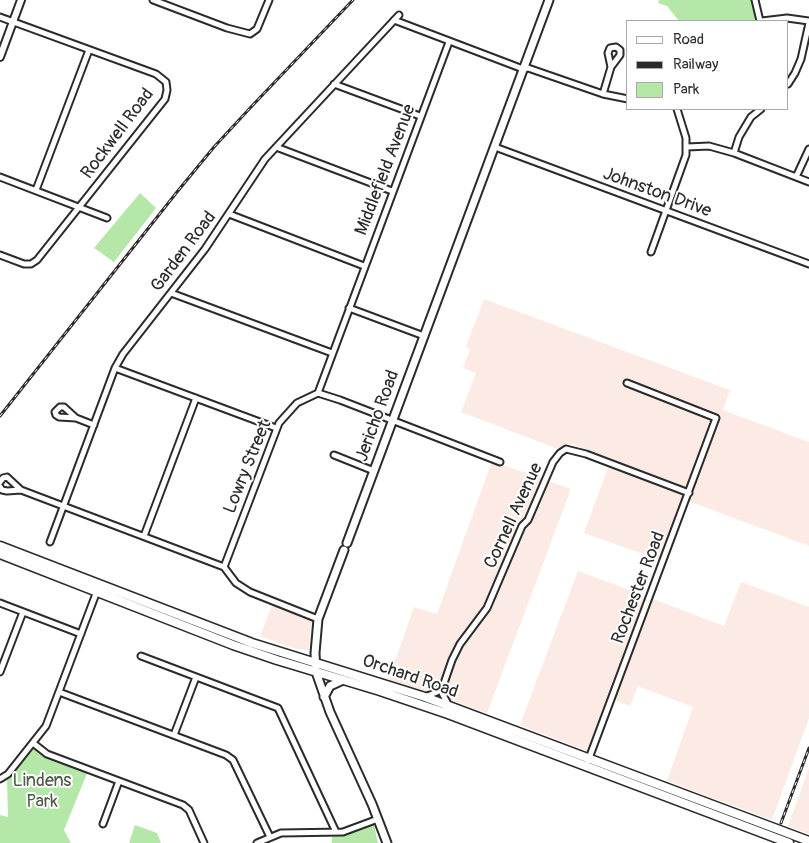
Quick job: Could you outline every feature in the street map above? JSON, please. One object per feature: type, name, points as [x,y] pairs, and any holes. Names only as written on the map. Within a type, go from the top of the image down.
[{"type":"main road","name":"Jericho Road","points":[[387,843],[324,697],[316,672],[315,638],[318,619],[549,0]]},
{"type":"main road","name":"Orchard Road","points":[[0,546],[234,637],[449,706],[788,843]]},
{"type":"main road","name":"Orchard Road","points":[[0,554],[234,645],[448,714],[809,841]]},
{"type":"main road","points":[[324,697],[330,686],[343,680]]},
{"type":"street","points":[[0,57],[21,0]]},
{"type":"street","points":[[153,0],[245,34],[252,34],[260,24],[269,0]]},
{"type":"street","points":[[755,0],[761,20]]},
{"type":"street","name":"Garden Road","points":[[50,542],[115,368],[123,354],[205,249],[265,159],[399,15]]},
{"type":"street","name":"Rockwell Road","points":[[0,17],[156,74],[166,82],[167,94],[165,99],[34,263],[24,264],[0,255]]},
{"type":"street","points":[[770,20],[787,18],[809,22],[801,59],[789,82]]},
{"type":"street","points":[[394,20],[523,69],[528,68],[603,94],[626,99]]},
{"type":"street","name":"Middlefield Avenue","points":[[349,308],[449,42]]},
{"type":"street","points":[[36,190],[89,50]]},
{"type":"street","points":[[603,94],[611,67]]},
{"type":"street","points":[[334,84],[420,116]]},
{"type":"street","points":[[651,252],[684,164],[687,147],[684,129],[677,110]]},
{"type":"street","points":[[734,153],[739,137],[751,117],[760,110]]},
{"type":"street","points":[[687,147],[709,146],[734,153],[809,182]]},
{"type":"street","points":[[276,147],[392,191]]},
{"type":"street","name":"Johnston Drive","points":[[495,147],[809,264]]},
{"type":"street","points":[[796,177],[809,148]]},
{"type":"street","points":[[0,177],[107,218]]},
{"type":"street","points":[[229,214],[364,266]]},
{"type":"street","points":[[171,293],[332,352]]},
{"type":"street","points":[[424,336],[349,308],[318,393],[500,462]]},
{"type":"street","points":[[115,368],[276,428]]},
{"type":"street","name":"Rochester Road","points":[[587,762],[716,418],[627,383]]},
{"type":"street","name":"Lowry Street","points":[[224,567],[276,428],[297,403],[318,393]]},
{"type":"street","points":[[144,536],[196,398]]},
{"type":"street","points":[[76,418],[94,425]]},
{"type":"street","name":"Cornell Avenue","points":[[425,697],[437,692],[460,644],[488,606],[522,526],[528,520],[553,462],[560,453],[566,449],[586,454],[689,494]]},
{"type":"street","points":[[334,455],[374,470]]},
{"type":"street","points":[[0,482],[3,478],[7,477],[20,490]]},
{"type":"street","points":[[0,486],[2,490],[20,490],[224,567],[236,582],[250,592],[318,619]]},
{"type":"street","points":[[0,779],[8,774],[46,726],[97,591]]},
{"type":"street","points":[[0,603],[81,634]]},
{"type":"street","points":[[0,670],[23,612]]},
{"type":"street","points":[[141,656],[278,708],[336,832]]},
{"type":"street","points":[[174,735],[196,677]]},
{"type":"street","points":[[442,684],[442,693],[449,706]]},
{"type":"street","points":[[60,692],[226,755],[233,760],[270,837]]},
{"type":"street","points":[[33,743],[47,754],[183,805],[189,810],[204,843]]},
{"type":"street","points":[[103,824],[119,781]]},
{"type":"street","points":[[257,843],[280,833],[350,830],[378,819]]},
{"type":"shaded area","points":[[484,299],[730,390],[723,410],[809,442],[809,546],[688,501],[692,490],[589,450],[572,444],[558,449],[461,412],[476,373],[463,368],[470,349],[466,347]]},
{"type":"shaded area","points":[[492,461],[571,489],[487,713],[426,691],[388,681],[414,607],[437,614]]},
{"type":"shaded area","points":[[609,465],[687,494],[662,561],[584,533]]},
{"type":"shaded area","points":[[578,571],[645,596],[587,751],[520,725]]},
{"type":"shaded area","points":[[741,582],[809,607],[809,718],[772,820],[667,781],[693,707],[638,686],[630,706],[615,700],[653,599],[724,626]]},
{"type":"shaded area","points":[[275,598],[315,614],[310,630],[309,650],[296,649],[260,636]]},
{"type":"shaded area","points":[[809,768],[809,834],[788,826]]},
{"type":"green space","points":[[659,0],[753,0],[757,16],[754,20],[678,20],[667,6],[658,3]]},
{"type":"green space","points":[[140,193],[156,208],[114,262],[94,248]]},
{"type":"green space","name":"Lindens Park","points":[[32,748],[88,771],[64,830],[71,843],[0,843],[0,815],[8,817],[7,778]]},
{"type":"green space","points":[[135,825],[157,833],[161,843],[129,843]]},
{"type":"green space","points":[[367,825],[374,825],[378,843],[332,843],[332,836],[343,835]]},
{"type":"railway","points":[[0,416],[214,147],[353,0]]},
{"type":"railway","points":[[781,823],[809,748]]}]
